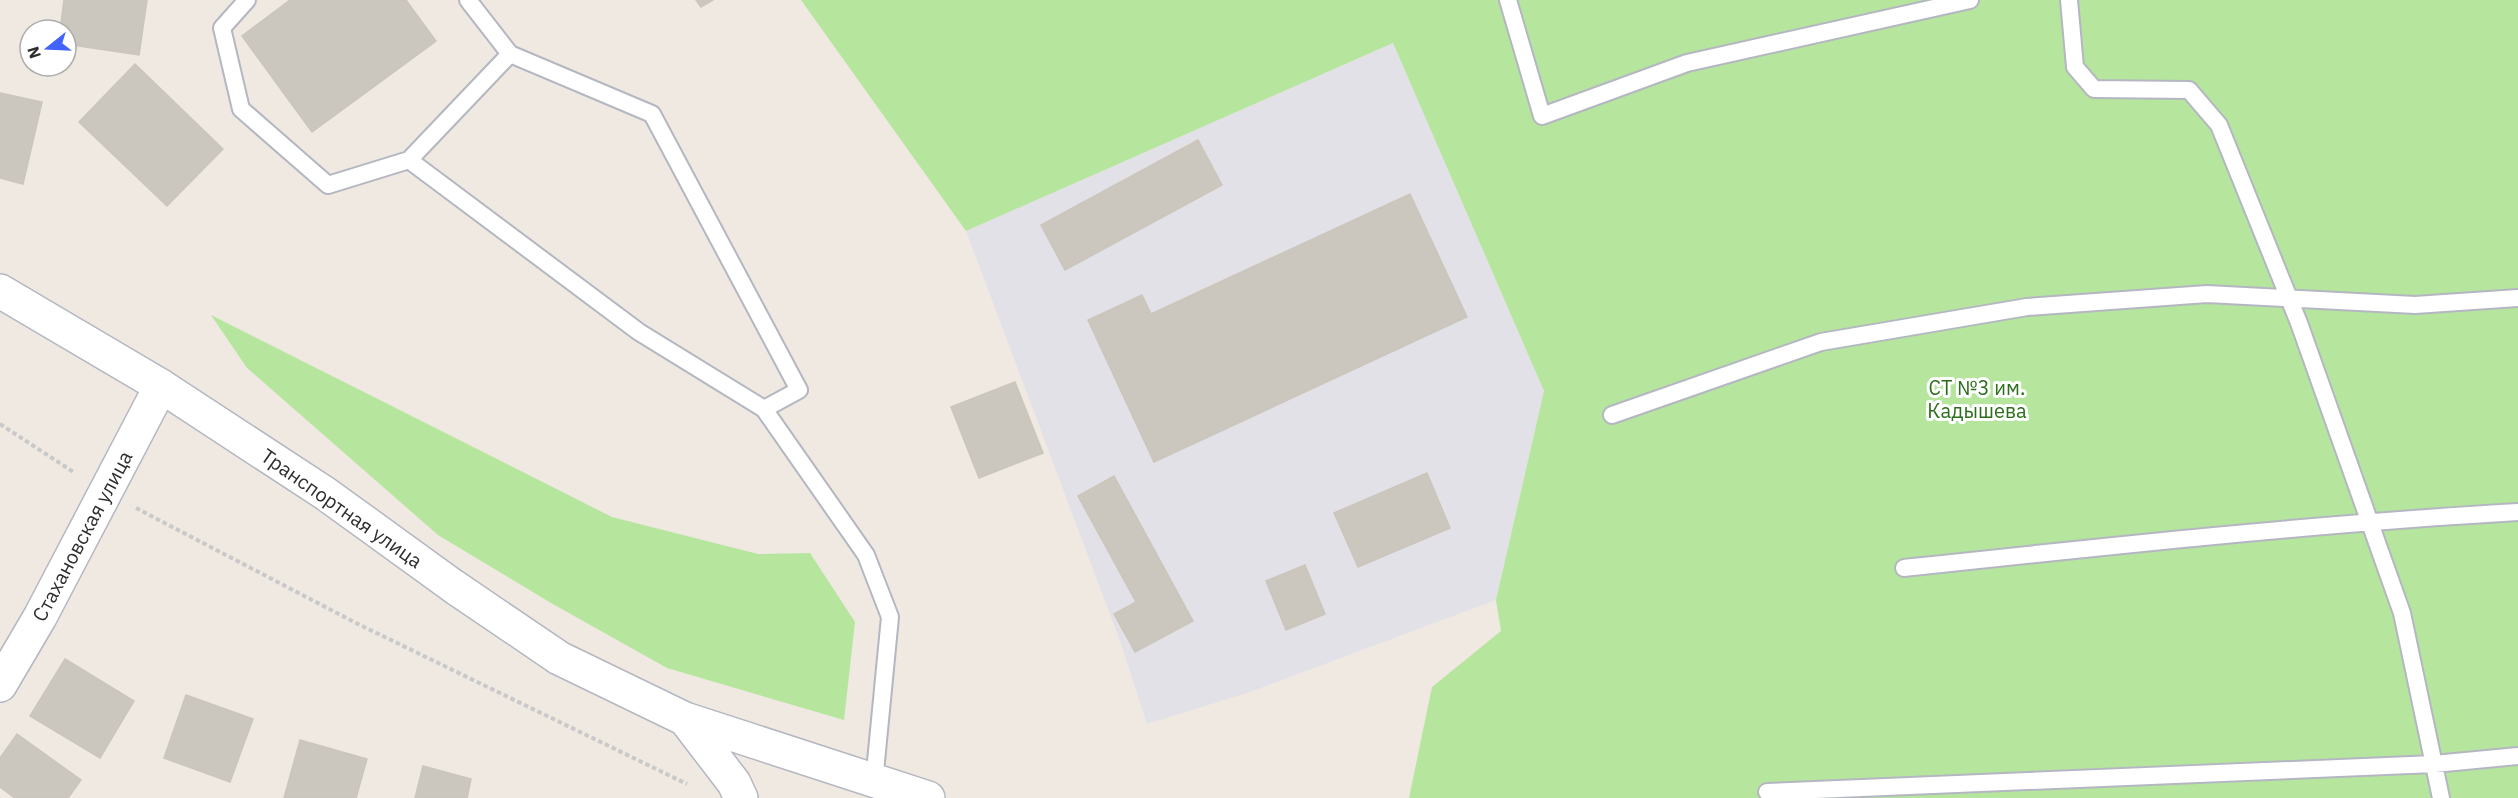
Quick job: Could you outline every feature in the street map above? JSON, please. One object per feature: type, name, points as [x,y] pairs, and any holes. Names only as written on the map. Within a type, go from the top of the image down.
[{"type":"street","name":"Транспортная улица","points":[[0,291],[161,386],[326,494],[453,586],[559,658],[685,719],[928,798]]},
{"type":"street","name":"Стахановская улица","points":[[0,685],[107,493],[161,386]]},
{"type":"street","name":"Транспортная улица","points":[[685,719],[734,783],[741,798]]},
{"type":"lane","points":[[247,0],[222,28],[241,109],[328,185],[410,160],[510,54]]},
{"type":"lane","points":[[468,0],[510,54],[652,114],[799,390],[764,409]]},
{"type":"lane","points":[[1508,0],[1542,116],[1687,63],[1970,0]]},
{"type":"lane","points":[[2069,0],[2075,68],[2094,89],[2189,90],[2218,125],[2290,300],[2402,613],[2441,798]]},
{"type":"lane","points":[[410,160],[639,332],[764,409],[866,555],[890,617],[874,782]]},
{"type":"lane","points":[[1612,415],[1821,342],[2027,307],[2207,294],[2415,305],[2518,298]]},
{"type":"lane","points":[[1904,568],[2369,521],[2518,512]]},
{"type":"lane","points":[[1767,792],[2434,764],[2518,756]]},
{"type":"path","points":[[0,424],[107,493],[356,623],[697,789]]},
{"type":"shaded area","points":[[1393,43],[1544,391],[1496,600],[1250,692],[1147,724],[1120,641],[966,231]]},
{"type":"green space","name":"СТ №3 им. Кадышева","points":[[801,0],[2518,0],[2518,798],[1409,798],[1432,687],[1501,631],[1496,600],[1544,391],[1393,43],[966,231]]},
{"type":"green space","points":[[211,315],[612,517],[758,554],[810,553],[855,622],[844,720],[667,668],[551,603],[438,535],[247,368]]},
{"type":"building","points":[[64,0],[147,0],[139,55],[78,46],[78,18],[62,18]]},
{"type":"building","points":[[290,0],[406,0],[436,41],[312,132],[242,36]]},
{"type":"building","points":[[696,0],[713,0],[701,7]]},
{"type":"building","points":[[135,64],[223,149],[167,206],[79,122]]},
{"type":"building","points":[[0,93],[42,102],[23,184],[0,178]]},
{"type":"building","points":[[1198,140],[1222,185],[1065,270],[1041,225]]},
{"type":"building","points":[[1410,194],[1467,317],[1154,462],[1088,320],[1142,295],[1151,314]]},
{"type":"building","points":[[1015,382],[1043,453],[979,478],[951,407]]},
{"type":"building","points":[[1427,473],[1450,528],[1358,567],[1334,513]]},
{"type":"building","points":[[1114,476],[1193,621],[1135,652],[1114,614],[1136,602],[1078,496]]},
{"type":"building","points":[[1305,565],[1325,614],[1286,630],[1266,581]]},
{"type":"building","points":[[65,659],[134,701],[100,758],[30,716]]},
{"type":"building","points":[[186,695],[253,719],[230,782],[164,758]]},
{"type":"building","points":[[17,734],[81,780],[68,798],[15,798],[0,787],[0,758]]},
{"type":"building","points":[[300,740],[367,759],[356,798],[284,798]]},
{"type":"building","points":[[423,766],[471,779],[467,798],[415,798]]}]
